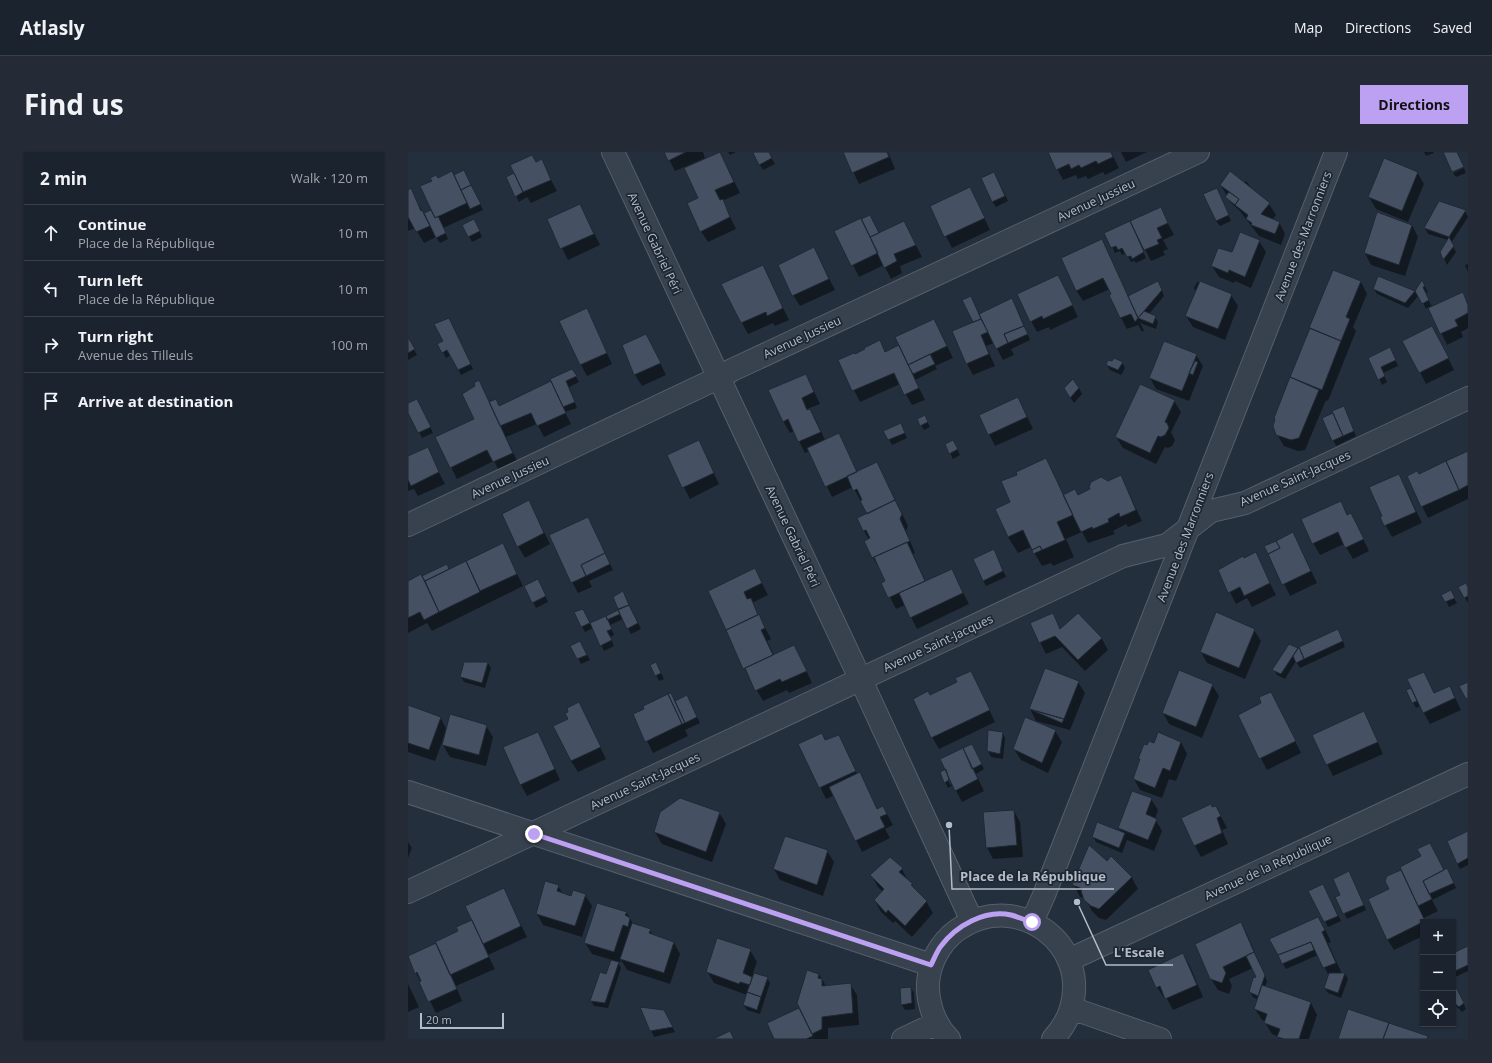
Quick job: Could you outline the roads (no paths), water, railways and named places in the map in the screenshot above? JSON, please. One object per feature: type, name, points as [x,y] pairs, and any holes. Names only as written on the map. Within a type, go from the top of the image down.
[{"type":"street","name":"Avenue Gabriel Péri","points":[[613,152],[972,921]]},
{"type":"street","name":"Avenue Jussieu","points":[[408,525],[718,378],[746,363],[1198,152]]},
{"type":"street","name":"Avenue des Marronniers","points":[[1032,922],[1044,895],[1336,152]]},
{"type":"street","name":"Avenue Saint-Jacques","points":[[408,892],[1123,556],[1167,545],[1211,511],[1245,502],[1468,398]]},
{"type":"street","name":"Avenue de la République","points":[[1069,960],[1468,774]]},
{"type":"street","points":[[408,792],[931,965]]},
{"type":"street","points":[[902,1039],[943,1031],[928,1000],[928,982],[931,965],[940,946],[954,932],[972,921],[990,915],[1010,915],[1032,922],[1044,929],[1056,940],[1069,960],[1074,990],[1071,1008],[1063,1027],[1053,1039]]},
{"type":"street","points":[[1071,1008],[1160,1039]]},
{"type":"place","name":"Place de la République","points":[[949,825]]},
{"type":"place","name":"L'Escale","points":[[1077,902]]}]
